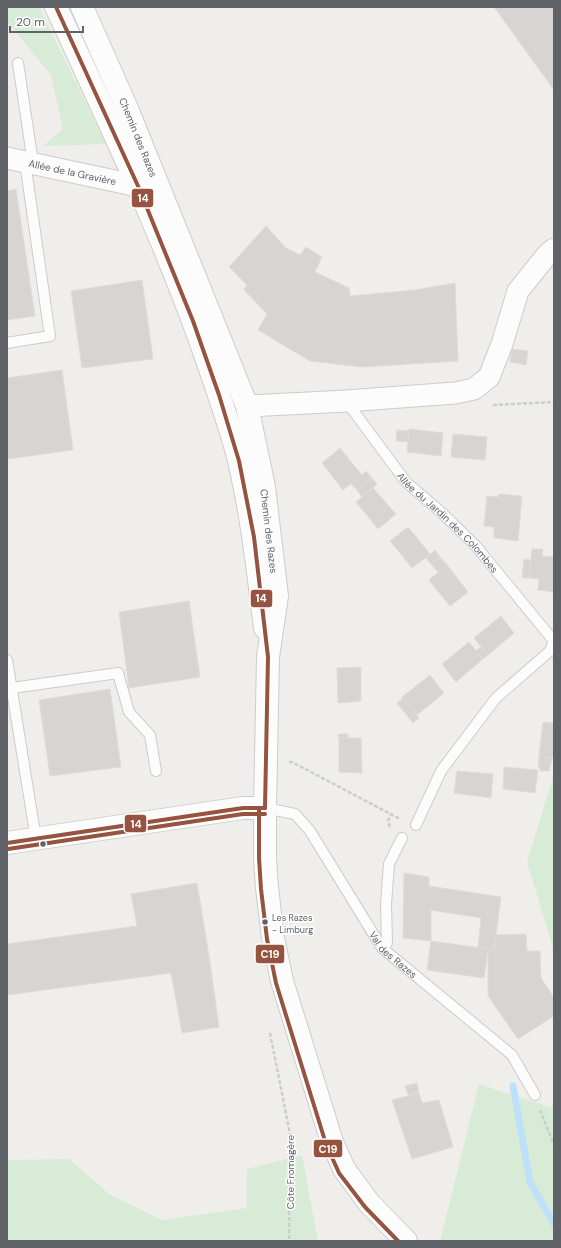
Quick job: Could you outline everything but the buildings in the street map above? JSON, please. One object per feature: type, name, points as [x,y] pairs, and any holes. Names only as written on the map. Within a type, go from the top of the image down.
[{"type":"street","name":"Chemin des Razes","points":[[56,7],[138,186],[193,321],[219,395],[239,461],[254,537],[268,657],[265,808],[267,888],[272,938],[282,981],[332,1142],[344,1169],[369,1203],[406,1241]]},
{"type":"street","name":"Chemin des Razes","points":[[82,7],[128,111],[247,406],[264,487],[277,596],[268,657]]},
{"type":"street","name":"Allée de la Gravière","points":[[22,161],[138,186]]},
{"type":"street","name":"Chemin des Razes","points":[[138,186],[191,269]]},
{"type":"street","points":[[247,406],[455,393],[474,389],[489,377],[502,344],[518,291],[547,255],[554,249]]},
{"type":"street","name":"Chemin des Razes","points":[[193,321],[247,406]]},
{"type":"street","points":[[7,843],[244,808],[265,808]]},
{"type":"lane","points":[[7,343],[50,336],[22,161],[18,63]]},
{"type":"lane","name":"Allée du Jardin des Colombes","points":[[346,401],[406,482],[441,512],[475,545],[554,640],[550,651],[496,698],[441,771],[416,825]]},
{"type":"lane","points":[[7,660],[12,688],[12,718],[36,839]]},
{"type":"lane","points":[[12,688],[118,673],[129,712],[150,735],[156,771]]},
{"type":"lane","name":"Val des Razes","points":[[265,808],[295,814],[310,831],[382,948],[512,1055],[535,1095]]},
{"type":"lane","points":[[382,948],[387,943],[386,904],[389,864],[402,838]]},
{"type":"path","points":[[474,389],[487,405],[554,402]]},
{"type":"path","points":[[267,760],[292,762],[404,821]]},
{"type":"path","name":"Côte Fromagère","points":[[270,1033],[290,1134],[289,1241]]},
{"type":"path","points":[[535,1095],[554,1145]]},
{"type":"green space","points":[[7,7],[39,7],[106,144],[43,146],[63,129],[51,75],[7,21]]},
{"type":"green space","points":[[554,774],[554,951],[527,862]]},
{"type":"green space","points":[[479,1084],[552,1108],[554,1101],[554,1241],[440,1241]]},
{"type":"green space","points":[[302,1155],[318,1241],[7,1241],[7,1160],[69,1159],[109,1194],[162,1220],[247,1208],[247,1169]]},
{"type":"waterway","points":[[513,1086],[530,1182],[554,1224]]},
{"type":"transit line","name":"14","points":[[56,7],[138,186],[193,321],[219,395],[239,461],[254,537],[268,657],[265,808]]},
{"type":"transit line","name":"14","points":[[7,843],[243,808],[265,808]]},
{"type":"transit line","name":"C19","points":[[259,808],[259,858],[267,939],[276,983],[326,1144],[339,1173],[365,1207],[398,1241]]},
{"type":"transit line","name":"C19","points":[[8,849],[243,814],[265,814]]},
{"type":"place","name":"Les Razes - Limburg","points":[[265,922]]}]
